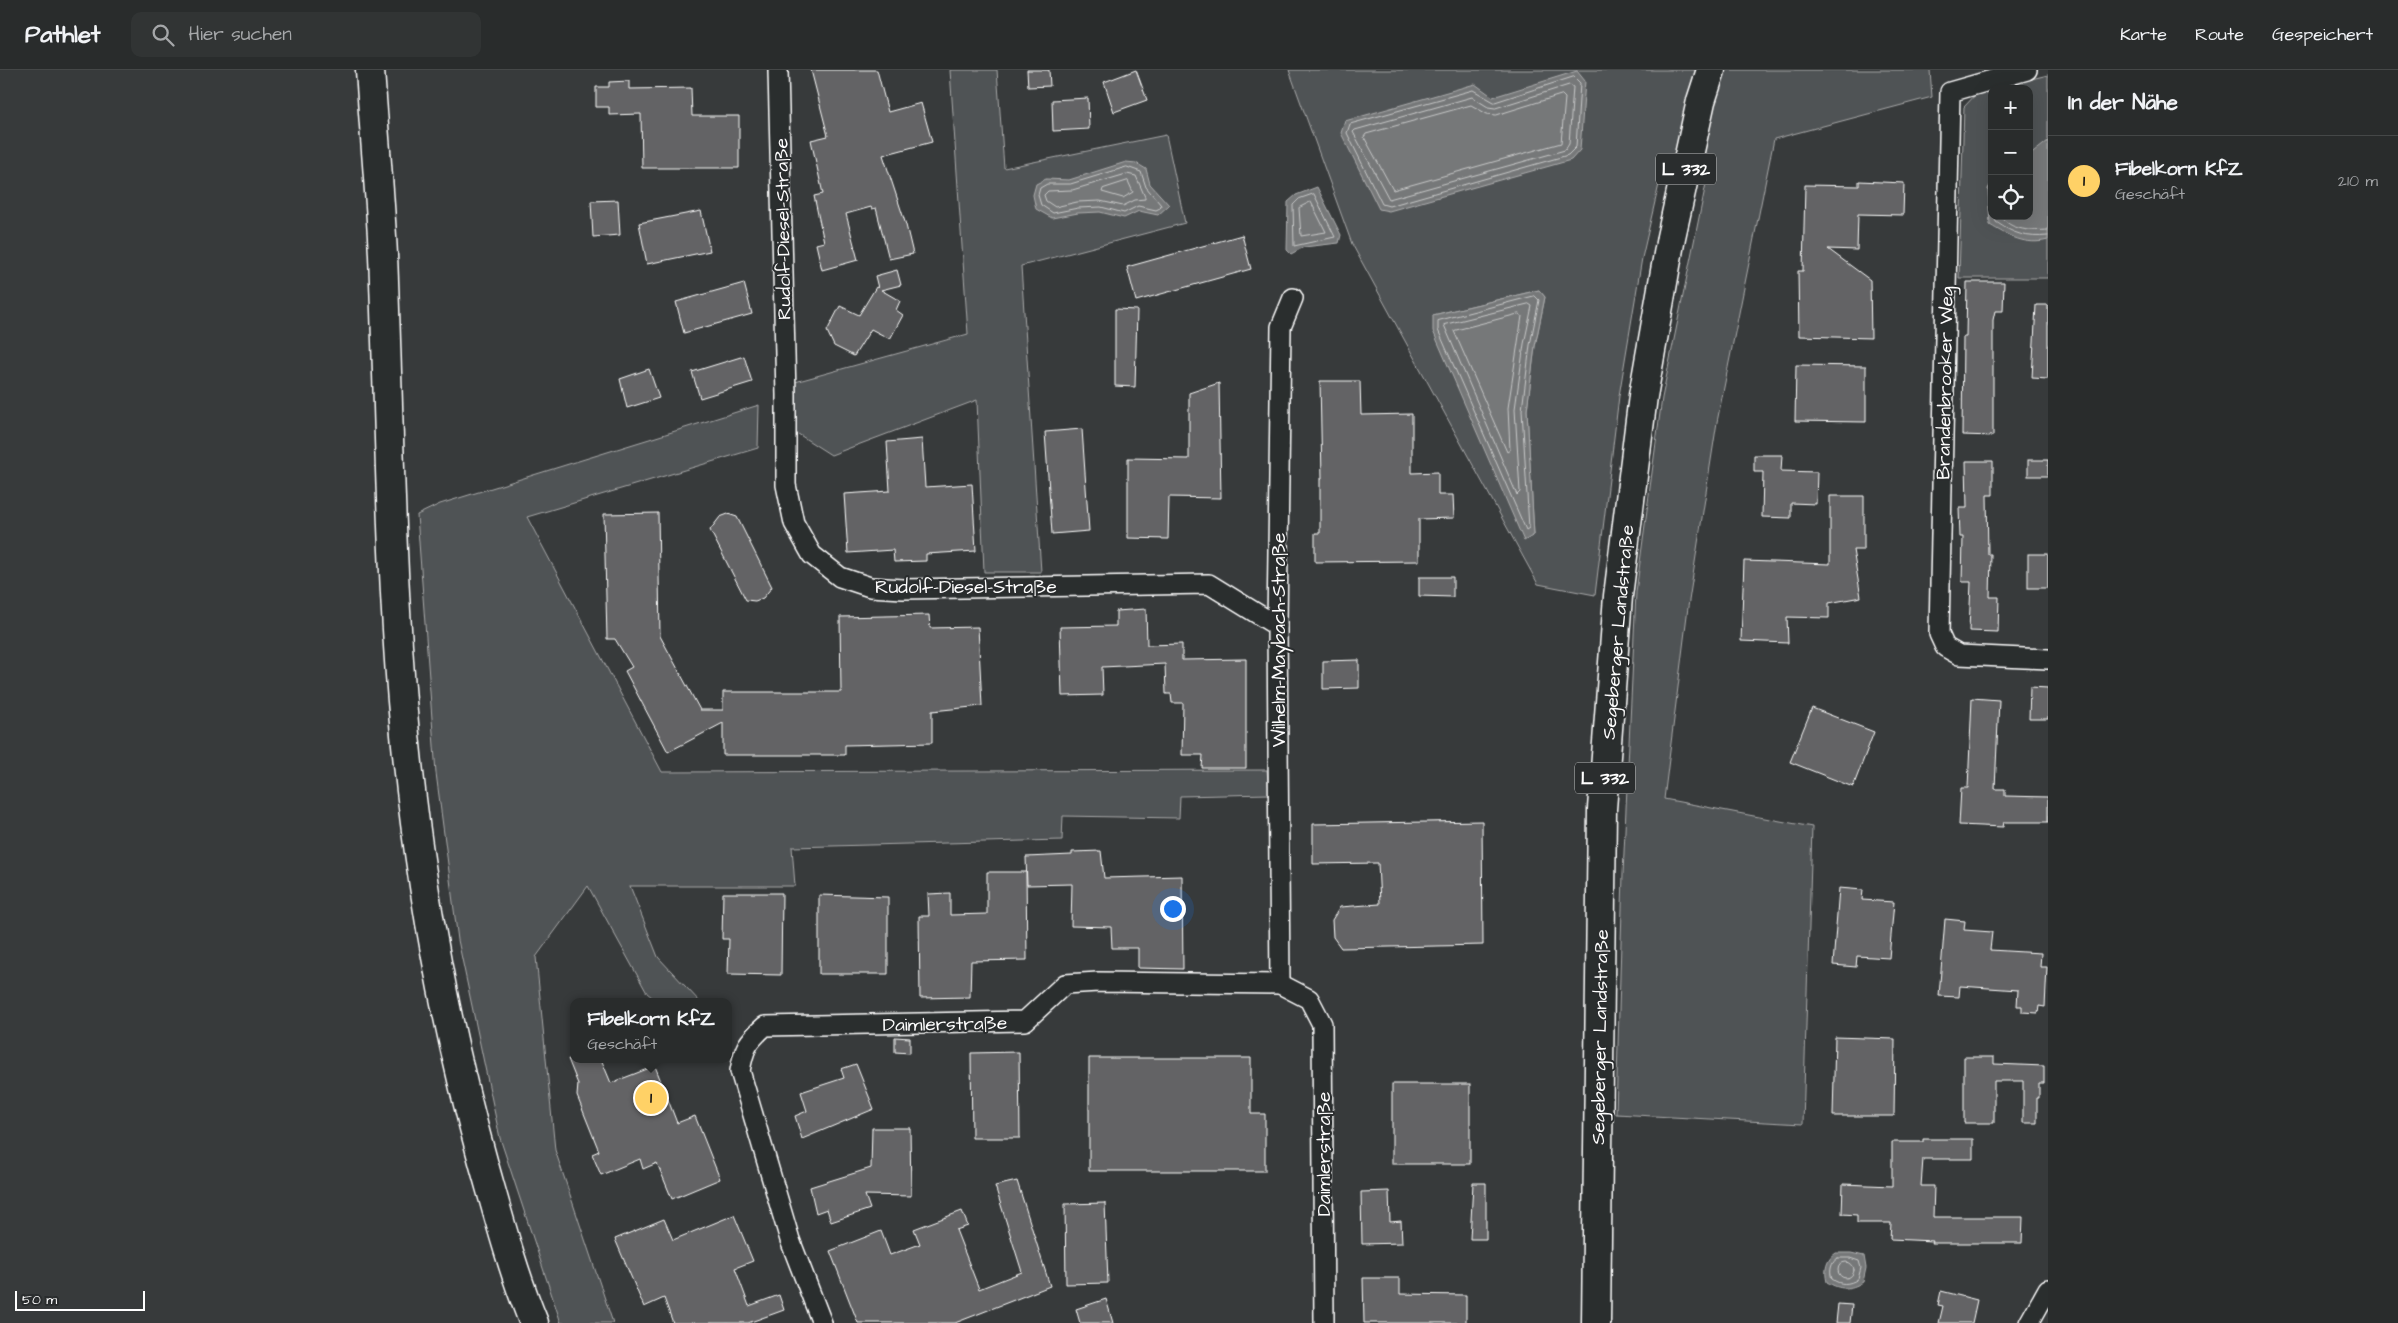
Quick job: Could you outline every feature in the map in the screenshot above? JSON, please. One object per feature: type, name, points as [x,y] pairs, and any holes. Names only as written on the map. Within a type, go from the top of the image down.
[{"type":"main road","points":[[370,70],[382,251],[395,597],[402,702],[417,834],[435,949],[466,1103],[501,1226],[534,1323]]},
{"type":"main road","name":"Segeberger Landstraße","points":[[1596,1323],[1602,809],[1619,587],[1643,396],[1671,237],[1701,101],[1711,70]]},
{"type":"street","name":"Rudolf-Diesel-Straße","points":[[778,70],[786,395],[786,485],[794,524],[812,555],[840,577],[878,588],[1209,584],[1277,626]]},
{"type":"street","name":"Brandenbrooker Weg","points":[[2027,70],[1950,92],[1939,634],[1945,647],[1959,655],[2048,659]]},
{"type":"street","name":"Wilhelm-Maybach-Straße","points":[[1280,984],[1277,626],[1281,327],[1293,298]]},
{"type":"street","name":"Daimlerstraße","points":[[822,1323],[790,1240],[740,1072],[744,1050],[750,1039],[766,1026],[1025,1021],[1065,984],[1098,982],[1280,984],[1309,999],[1322,1024],[1324,1323]]},
{"type":"street","points":[[2029,1323],[2048,1288]]},
{"type":"shaded area","points":[[950,70],[997,70],[1004,168],[1166,135],[1185,223],[1021,266],[1041,572],[984,572],[977,400],[831,455],[795,432],[795,382],[968,334]]},
{"type":"shaded area","points":[[1289,70],[1930,70],[1932,97],[1774,139],[1717,422],[1688,607],[1664,799],[1812,827],[1803,1124],[1616,1114],[1623,874],[1636,592],[1662,398],[1710,164],[1666,154],[1642,258],[1619,396],[1595,595],[1538,584],[1352,244]],"holes":[[[1539,290],[1545,297],[1535,346],[1527,410],[1534,535],[1433,315]]]},
{"type":"shaded area","points":[[2048,75],[2048,278],[1959,278],[1964,107],[1978,92],[1988,90],[1988,220],[2033,220],[2033,85],[2007,85]]},
{"type":"shaded area","points":[[759,405],[758,448],[527,517],[662,772],[1267,770],[1269,794],[1180,796],[1179,818],[1063,816],[1062,840],[792,847],[795,886],[630,886],[658,957],[696,998],[653,998],[647,993],[588,886],[536,957],[555,1150],[613,1323],[561,1323],[500,1138],[458,940],[436,773],[417,515],[440,504]]},
{"type":"water","points":[[1577,71],[1585,81],[1580,150],[1571,160],[1389,211],[1379,209],[1341,133],[1345,121],[1475,84],[1493,97]]},
{"type":"water","points":[[2048,141],[2048,240],[2040,242],[2018,239],[1990,225],[1990,220],[2033,220],[2033,153]]},
{"type":"water","points":[[1126,162],[1136,163],[1146,169],[1150,184],[1169,205],[1158,215],[1139,211],[1124,218],[1100,212],[1078,213],[1052,218],[1036,209],[1033,195],[1036,184],[1046,179],[1069,180]]},
{"type":"water","points":[[1317,187],[1341,235],[1339,243],[1304,247],[1291,254],[1287,250],[1288,202],[1296,195]]},
{"type":"water","points":[[1539,290],[1545,297],[1535,346],[1527,410],[1534,535],[1524,541],[1433,331],[1433,315]]},
{"type":"water","points":[[1836,1253],[1851,1253],[1864,1256],[1866,1268],[1863,1282],[1845,1288],[1827,1282],[1827,1266],[1830,1259]]},
{"type":"building","points":[[811,70],[877,70],[888,112],[921,103],[932,142],[883,155],[906,225],[913,254],[889,259],[876,208],[872,209],[871,207],[846,214],[858,260],[822,270],[816,244],[824,242],[814,196],[823,194],[811,140],[828,136]]},
{"type":"building","points":[[1027,70],[1049,70],[1050,86],[1028,87]]},
{"type":"building","points":[[1136,70],[1147,100],[1114,112],[1104,82]]},
{"type":"building","points":[[629,81],[629,89],[691,88],[692,116],[739,116],[739,168],[642,168],[641,114],[609,115],[609,107],[596,107],[596,87],[609,87],[609,82]]},
{"type":"building","points":[[1088,98],[1089,129],[1053,131],[1052,100]]},
{"type":"building","points":[[1859,181],[1904,183],[1903,215],[1858,214],[1857,250],[1828,249],[1870,280],[1871,338],[1799,336],[1798,271],[1803,271],[1805,185],[1859,186]]},
{"type":"building","points":[[618,200],[620,235],[593,237],[591,201]]},
{"type":"building","points":[[701,211],[710,251],[647,264],[639,223]]},
{"type":"building","points":[[1242,235],[1251,269],[1136,301],[1127,267]]},
{"type":"building","points":[[897,270],[901,285],[881,290],[900,301],[896,310],[903,315],[890,339],[871,329],[854,356],[834,346],[827,331],[840,306],[859,315],[876,287],[878,288],[875,276]]},
{"type":"building","points":[[1967,282],[2004,282],[2003,311],[1995,311],[1993,320],[1993,436],[1962,435],[1963,337],[1966,337]]},
{"type":"building","points":[[744,283],[752,314],[684,333],[676,302]]},
{"type":"building","points":[[2036,305],[2048,305],[2048,379],[2032,378]]},
{"type":"building","points":[[1115,309],[1137,310],[1135,387],[1115,386]]},
{"type":"building","points":[[744,356],[752,382],[700,398],[692,372]]},
{"type":"building","points":[[1796,365],[1866,366],[1866,422],[1795,421]]},
{"type":"building","points":[[649,369],[659,398],[627,408],[620,379]]},
{"type":"building","points":[[1320,381],[1360,381],[1361,415],[1412,414],[1412,473],[1438,472],[1438,495],[1453,495],[1454,518],[1419,519],[1419,561],[1315,562],[1315,533],[1320,533],[1320,479],[1322,479]]},
{"type":"building","points":[[1219,383],[1221,498],[1169,497],[1168,539],[1128,538],[1128,458],[1189,459],[1189,393]]},
{"type":"building","points":[[1082,429],[1089,531],[1052,534],[1045,432]]},
{"type":"building","points":[[922,439],[925,487],[972,484],[976,551],[926,554],[926,561],[894,562],[893,550],[848,553],[844,494],[890,491],[887,442]]},
{"type":"building","points":[[1754,455],[1782,455],[1781,471],[1817,472],[1816,504],[1791,503],[1791,518],[1762,517],[1763,472],[1754,472]]},
{"type":"building","points":[[2028,460],[2048,460],[2048,476],[2028,476]]},
{"type":"building","points":[[1966,461],[1993,461],[1993,495],[1987,495],[1988,554],[1991,554],[1990,597],[1999,597],[1998,632],[1969,631],[1971,582],[1962,582],[1963,537],[1960,537],[1959,508],[1967,508]]},
{"type":"building","points":[[1830,496],[1864,496],[1864,550],[1853,550],[1861,597],[1829,603],[1829,618],[1787,617],[1788,643],[1741,641],[1744,561],[1830,564]]},
{"type":"building","points":[[658,513],[660,636],[700,710],[723,710],[723,692],[841,692],[840,617],[929,615],[930,628],[978,627],[982,706],[932,711],[932,743],[845,745],[845,755],[723,755],[723,723],[668,752],[625,671],[632,667],[615,639],[607,639],[604,514]]},
{"type":"building","points":[[728,514],[737,517],[772,587],[763,598],[755,601],[746,600],[710,530],[720,517]]},
{"type":"building","points":[[2028,554],[2048,554],[2048,588],[2028,588]]},
{"type":"building","points":[[1419,577],[1453,577],[1453,597],[1419,596]]},
{"type":"building","points":[[1146,609],[1147,645],[1182,644],[1182,660],[1246,659],[1246,768],[1202,768],[1203,755],[1182,755],[1183,703],[1172,703],[1171,694],[1166,694],[1165,664],[1102,667],[1103,695],[1062,696],[1060,627],[1116,626],[1116,611]]},
{"type":"building","points":[[1359,660],[1359,688],[1323,689],[1323,661]]},
{"type":"building","points":[[2030,687],[2048,688],[2048,719],[2029,719]]},
{"type":"building","points":[[1972,698],[1999,700],[1995,789],[2005,789],[2005,796],[2048,797],[2048,822],[2004,822],[2003,827],[1959,825],[1961,788],[1968,788]]},
{"type":"building","points":[[1812,708],[1874,732],[1853,787],[1790,762]]},
{"type":"building","points":[[1482,821],[1483,945],[1341,948],[1333,937],[1332,920],[1340,907],[1380,904],[1378,863],[1313,864],[1313,824]]},
{"type":"building","points":[[1101,851],[1104,878],[1182,876],[1183,969],[1138,968],[1138,948],[1112,948],[1111,927],[1071,926],[1072,884],[1027,885],[1026,857],[1072,855],[1072,852]]},
{"type":"building","points":[[987,872],[1026,872],[1027,960],[971,961],[970,997],[920,998],[919,916],[929,916],[928,894],[950,893],[950,915],[987,914]]},
{"type":"building","points":[[1839,888],[1863,890],[1862,900],[1894,902],[1889,958],[1857,956],[1856,967],[1833,965]]},
{"type":"building","points":[[723,893],[782,893],[781,975],[728,974],[729,939],[722,939]]},
{"type":"building","points":[[819,895],[888,897],[888,974],[819,974]]},
{"type":"building","points":[[1945,919],[1965,921],[1964,930],[1992,932],[1990,950],[2041,953],[2040,967],[2047,967],[2045,1007],[2039,1006],[2038,1013],[2022,1012],[2022,1006],[2017,1006],[2018,990],[1960,986],[1959,997],[1939,996]]},
{"type":"building","points":[[895,1037],[910,1038],[910,1053],[895,1052]]},
{"type":"building","points":[[1835,1037],[1895,1039],[1894,1116],[1833,1116]]},
{"type":"building","points":[[1019,1052],[1020,1138],[972,1138],[971,1053]]},
{"type":"building","points":[[1964,1057],[1994,1057],[1994,1064],[2044,1066],[2044,1083],[2039,1083],[2039,1098],[2037,1098],[2037,1123],[2023,1123],[2023,1081],[1994,1081],[1994,1123],[1964,1123]]},
{"type":"building","points":[[1089,1058],[1251,1058],[1251,1114],[1265,1114],[1265,1171],[1089,1171]]},
{"type":"building","points":[[568,1059],[570,1059],[570,1063],[603,1063],[611,1083],[655,1066],[677,1123],[695,1116],[720,1179],[672,1199],[657,1163],[643,1169],[640,1159],[601,1175],[592,1154],[599,1151],[577,1096],[578,1084]]},
{"type":"building","points":[[856,1064],[874,1109],[802,1139],[795,1116],[807,1111],[801,1092],[844,1078],[841,1069]]},
{"type":"building","points":[[1392,1084],[1470,1084],[1470,1164],[1392,1164]]},
{"type":"building","points":[[872,1128],[910,1128],[911,1196],[865,1195],[870,1209],[831,1222],[827,1209],[816,1213],[810,1187],[871,1168]]},
{"type":"building","points":[[1923,1139],[1973,1139],[1973,1159],[1923,1159],[1921,1186],[1934,1186],[1933,1217],[2023,1217],[2022,1243],[1932,1243],[1933,1241],[1890,1239],[1891,1223],[1857,1223],[1857,1215],[1842,1214],[1843,1184],[1892,1186],[1892,1142],[1923,1142]]},
{"type":"building","points":[[1017,1181],[1050,1286],[955,1323],[858,1323],[830,1251],[881,1231],[890,1255],[920,1244],[914,1229],[962,1211],[968,1226],[956,1230],[979,1289],[1022,1272],[995,1186]]},
{"type":"building","points":[[1473,1183],[1486,1183],[1486,1239],[1470,1239]]},
{"type":"building","points":[[1389,1191],[1390,1222],[1401,1221],[1402,1243],[1362,1244],[1361,1192]]},
{"type":"building","points":[[1105,1203],[1108,1283],[1066,1284],[1065,1204]]},
{"type":"building","points":[[734,1215],[753,1261],[735,1268],[749,1306],[779,1295],[784,1310],[748,1323],[673,1323],[664,1298],[644,1307],[615,1239],[664,1219],[673,1240]]},
{"type":"building","points":[[1363,1278],[1400,1278],[1400,1294],[1466,1295],[1466,1323],[1364,1323]]},
{"type":"building","points":[[1941,1291],[1977,1300],[1972,1323],[1939,1323],[1943,1306],[1938,1305]]},
{"type":"building","points":[[1106,1299],[1113,1323],[1080,1323],[1076,1309]]},
{"type":"building","points":[[1838,1304],[1852,1305],[1850,1323],[1836,1323]]},
{"type":"place","name":"Fibelkorn KfZ","points":[[651,1098]]}]
